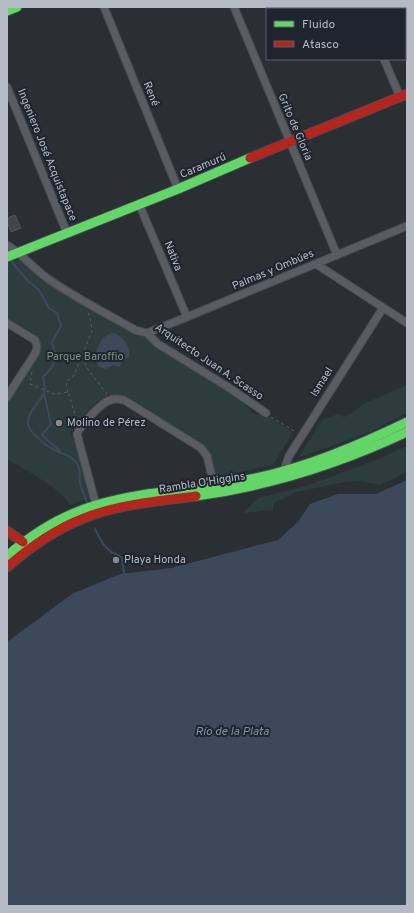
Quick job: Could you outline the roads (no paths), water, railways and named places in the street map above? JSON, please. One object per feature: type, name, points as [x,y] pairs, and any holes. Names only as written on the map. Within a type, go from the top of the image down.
[{"type":"main road","points":[[7,11],[16,7]]},
{"type":"main road","name":"Caramurú","points":[[7,257],[178,189],[403,96]]},
{"type":"main road","name":"Rambla O'Higgins","points":[[7,566],[10,554],[23,542],[65,518],[96,505],[136,496],[251,479],[338,453],[407,422]]},
{"type":"main road","name":"Rambla O'Higgins","points":[[10,554],[68,525],[97,514],[138,505],[239,490],[287,478],[357,455],[407,432]]},
{"type":"main road","points":[[7,531],[23,542]]},
{"type":"street","name":"René","points":[[104,7],[178,189]]},
{"type":"street","name":"Grito de Gloria","points":[[234,7],[337,255]]},
{"type":"street","points":[[385,60],[403,96]]},
{"type":"street","name":"Ingeniero José Acquistapace","points":[[7,87],[67,233]]},
{"type":"street","name":"Nativa","points":[[139,204],[187,318]]},
{"type":"street","name":"Palmas y Ombúes","points":[[147,333],[187,318],[407,226]]},
{"type":"street","name":"Arquitecto Juan A. Scasso","points":[[7,245],[19,252],[38,271],[55,283],[135,330],[147,333],[158,344],[228,387],[266,413]]},
{"type":"street","points":[[316,264],[407,323]]},
{"type":"street","name":"Ismael","points":[[284,470],[289,456],[383,308]]},
{"type":"street","points":[[7,323],[35,340],[37,346],[36,352],[7,397]]},
{"type":"street","points":[[96,505],[77,434],[103,405],[112,399],[124,400],[201,448],[207,456],[214,485]]},
{"type":"water","points":[[111,333],[121,337],[127,344],[129,357],[123,361],[119,367],[113,365],[106,369],[99,367],[96,353],[102,339]]},
{"type":"water","name":"Río de la Plata","points":[[407,480],[407,906],[7,906],[7,642],[72,594],[120,574],[171,568],[278,540],[298,522],[310,504],[338,494],[376,494]]},
{"type":"waterway","points":[[11,261],[27,280],[39,290],[49,308],[57,313],[61,326],[52,342],[55,353],[55,361],[51,369],[43,377],[44,392],[28,418],[29,427],[30,430],[45,444],[54,450],[69,456],[75,461],[79,468],[80,485],[87,502]]},
{"type":"waterway","points":[[44,393],[51,424],[42,435],[60,451]]},
{"type":"waterway","points":[[95,529],[105,547],[122,558],[124,573]]},
{"type":"place","name":"Molino de Pérez","points":[[59,423]]},
{"type":"place","name":"Playa Honda","points":[[116,560]]},
{"type":"park label","name":"Parque Baroffio","points":[[85,357]]}]
